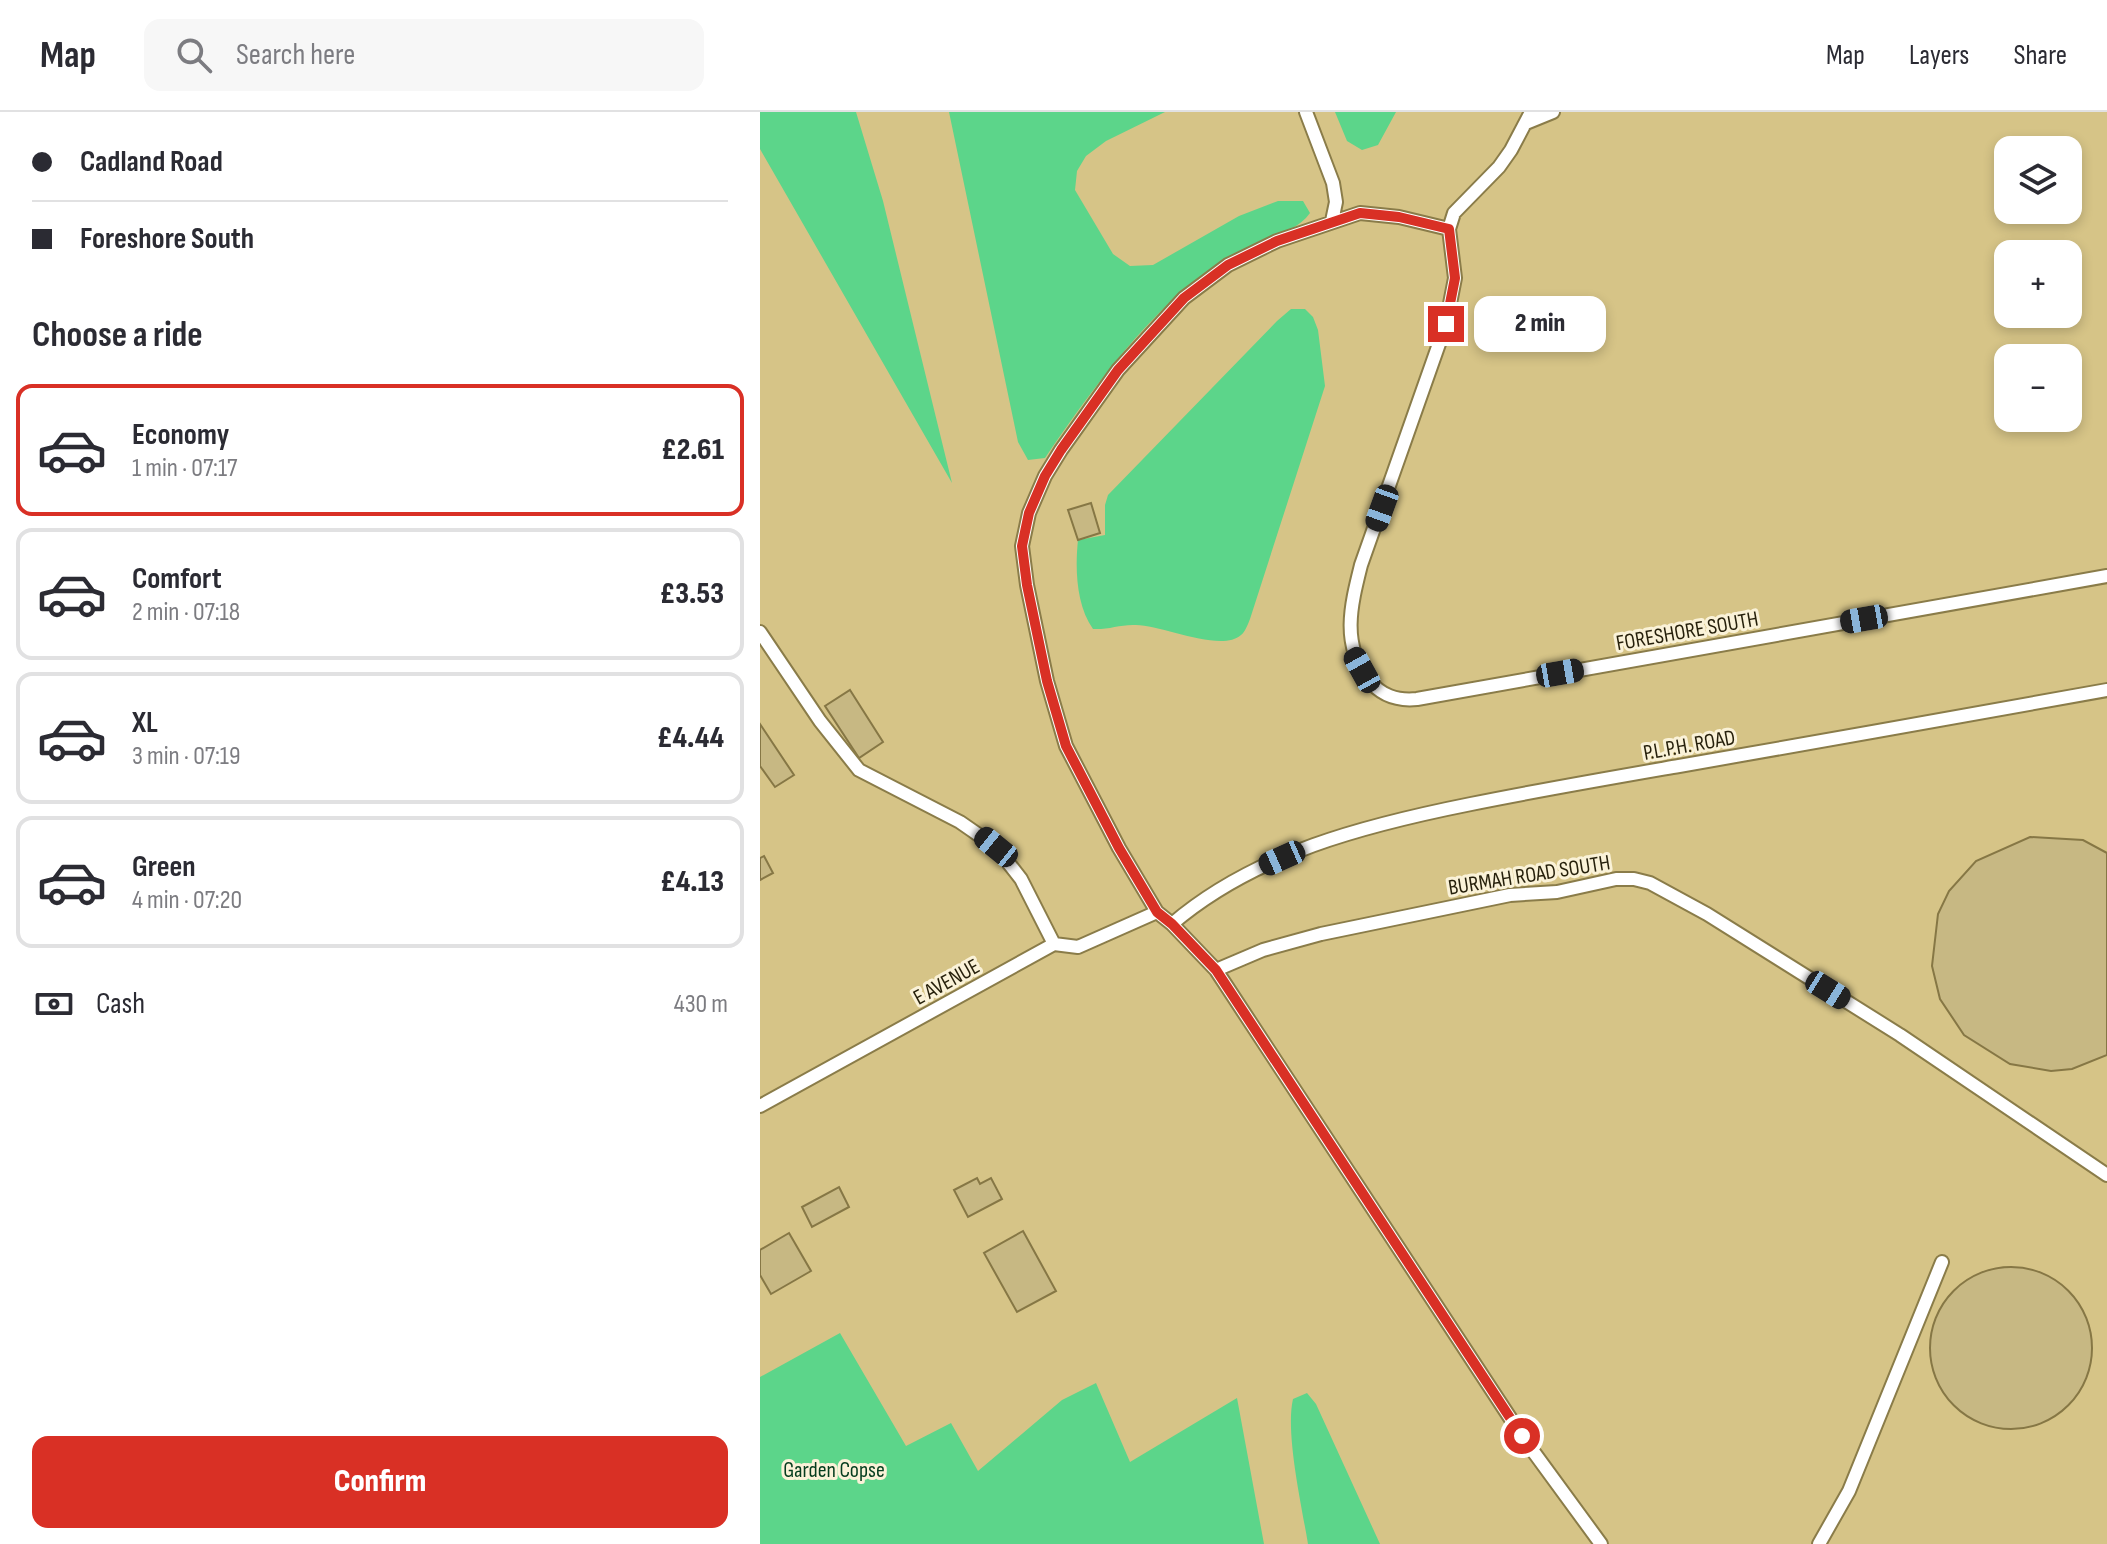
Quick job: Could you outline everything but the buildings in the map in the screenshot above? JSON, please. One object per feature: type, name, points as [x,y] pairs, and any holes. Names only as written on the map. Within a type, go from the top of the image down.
[{"type":"lane","points":[[1306,112],[1333,183],[1336,202],[1332,221]]},
{"type":"lane","points":[[1553,112],[1528,118],[1499,167],[1454,213],[1449,229],[1360,213],[1277,241],[1228,265],[1184,298],[1118,370],[1045,476],[1024,529],[1024,559],[1040,654],[1066,746],[1157,912],[1216,970],[1522,1436],[1601,1544]]},
{"type":"lane","name":"FORESHORE SOUTH","points":[[1449,229],[1455,278],[1446,324],[1353,595],[1353,654],[1371,683],[1382,693],[1400,700],[1417,699],[2107,576]]},
{"type":"lane","points":[[760,632],[834,741],[859,770],[960,822],[996,847],[1021,879],[1054,944]]},
{"type":"lane","name":"P.L.P.H. ROAD","points":[[1172,924],[1198,902],[1244,875],[1343,834],[1437,811],[2107,690]]},
{"type":"lane","name":"BURMAH ROAD SOUTH","points":[[1216,970],[1263,950],[1336,931],[1510,895],[1557,892],[1616,879],[1634,879],[1650,883],[1707,914],[1900,1035],[2107,1175]]},
{"type":"lane","name":"E AVENUE","points":[[760,1106],[1054,944],[1078,947],[1157,912]]},
{"type":"lane","points":[[1819,1544],[1849,1491],[1942,1262]]},
{"type":"shaded area","points":[[760,112],[2107,112],[2107,1544],[760,1544]]},
{"type":"green space","points":[[760,112],[856,112],[883,201],[952,483],[760,149]]},
{"type":"green space","points":[[949,112],[1165,112],[1106,141],[1086,156],[1077,171],[1075,190],[1113,254],[1130,266],[1153,265],[1239,216],[1278,201],[1303,201],[1310,213],[1293,228],[1258,242],[1221,263],[1178,295],[1116,362],[1045,458],[1028,460],[1018,442]]},
{"type":"green space","points":[[1335,112],[1396,112],[1378,145],[1362,150],[1347,141]]},
{"type":"green space","points":[[1291,309],[1305,309],[1313,317],[1318,330],[1325,386],[1245,630],[1232,640],[1220,641],[1147,626],[1093,629],[1083,609],[1078,586],[1078,540],[1105,535],[1108,495]]},
{"type":"green space","name":"Garden Copse","points":[[840,1333],[906,1446],[951,1423],[978,1471],[1062,1400],[1096,1383],[1130,1462],[1237,1398],[1264,1544],[760,1544],[760,1377]]},
{"type":"green space","points":[[1307,1393],[1316,1404],[1380,1544],[1308,1544],[1291,1431],[1293,1399]]},
{"type":"route","points":[[1446,324],[1455,278],[1449,229],[1399,217],[1360,213],[1277,241],[1228,265],[1184,298],[1118,370],[1078,424],[1045,476],[1029,513],[1022,546],[1040,654],[1066,746],[1119,848],[1157,912],[1216,970],[1522,1436]]}]
